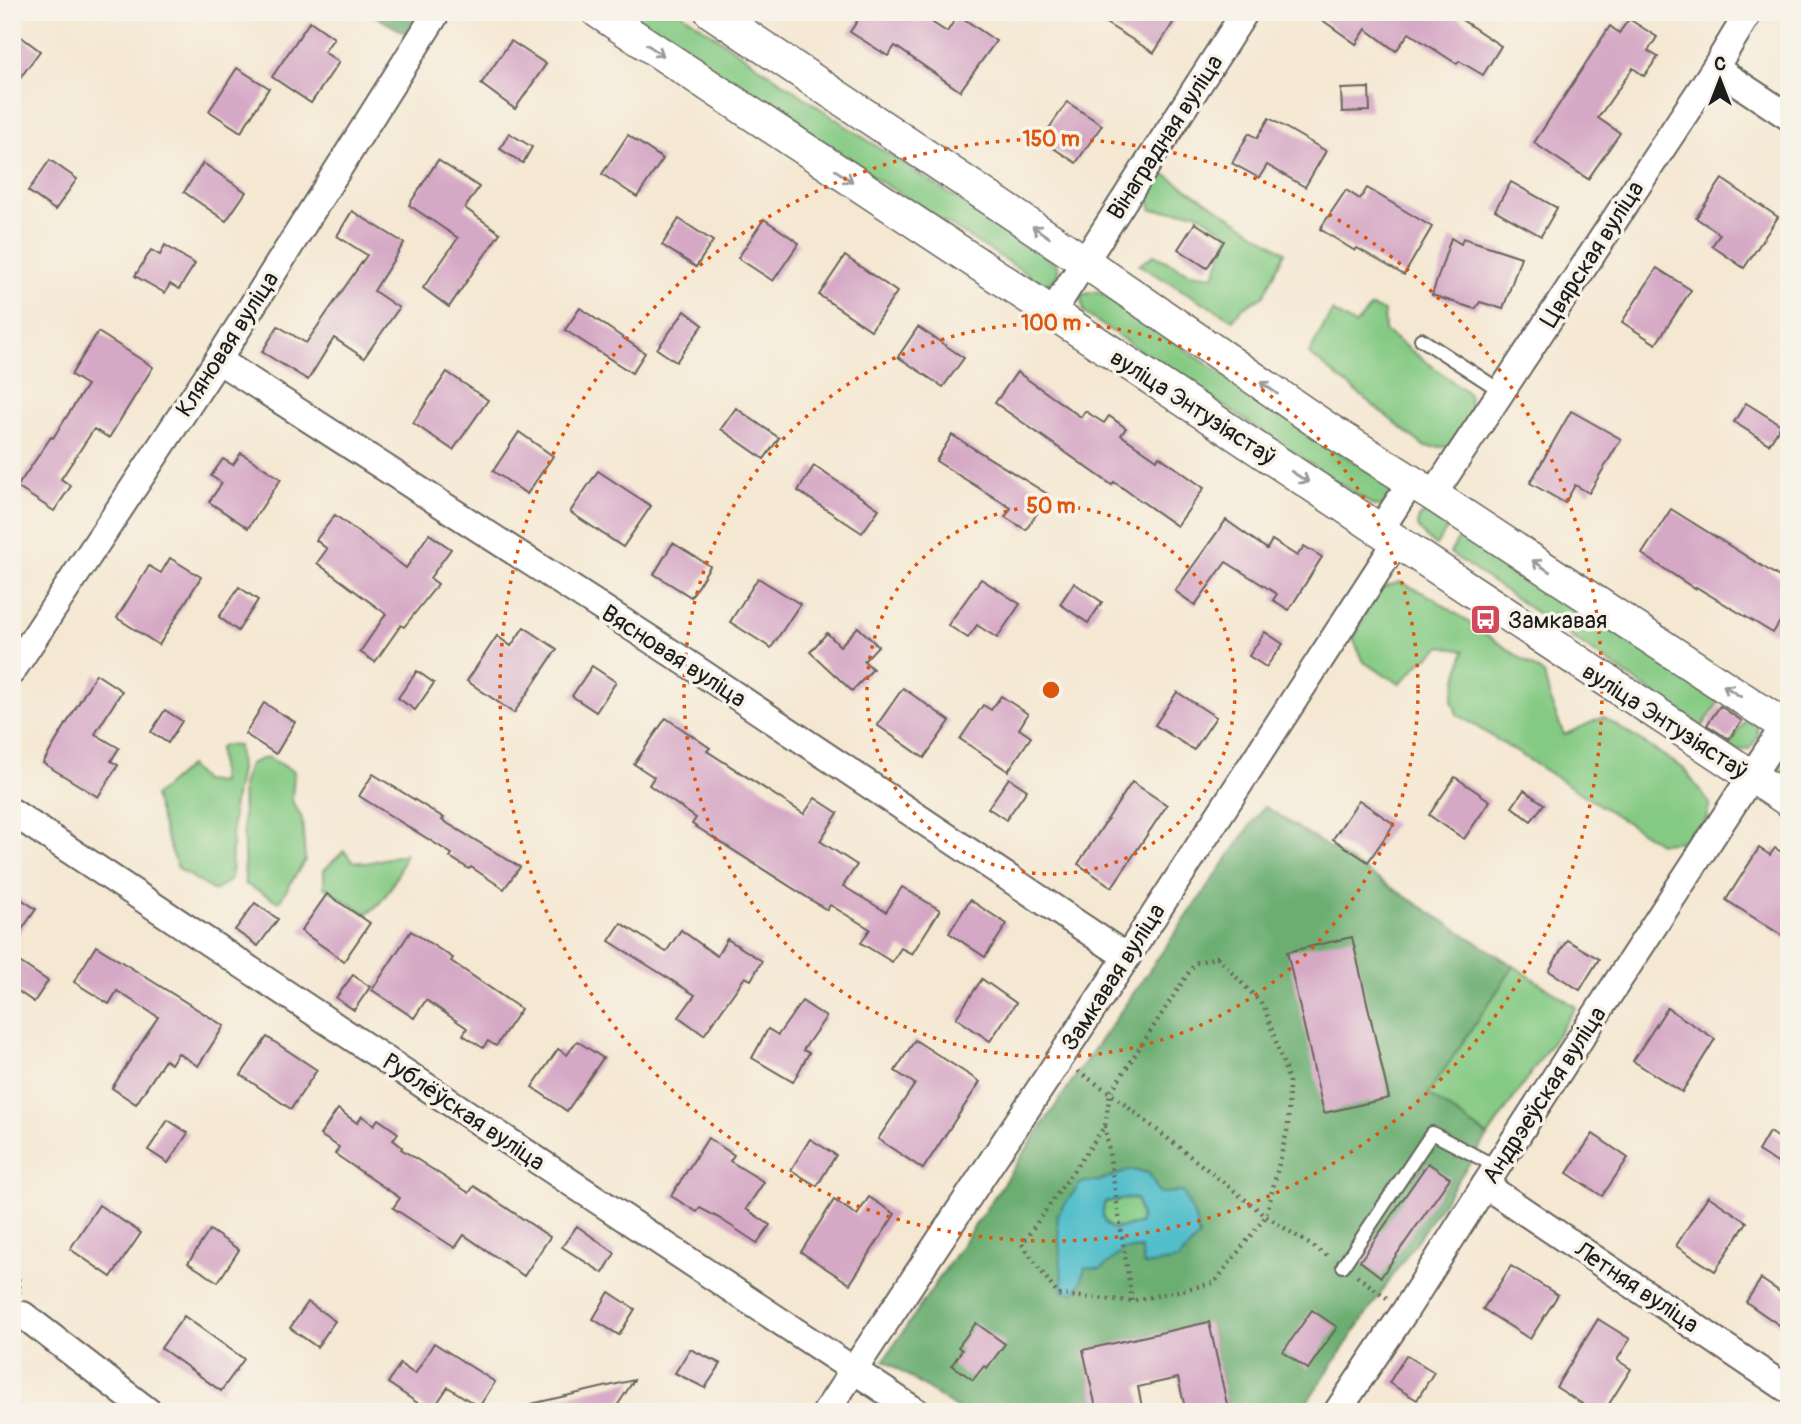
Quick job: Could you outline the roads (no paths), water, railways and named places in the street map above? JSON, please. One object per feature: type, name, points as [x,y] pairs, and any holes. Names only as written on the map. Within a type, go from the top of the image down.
[{"type":"street","name":"Кляновая вуліца","points":[[12,671],[218,360],[436,12]]},
{"type":"street","name":"вуліца Энтузіястаў","points":[[598,12],[1789,801]]},
{"type":"street","points":[[711,12],[1085,262],[1325,427],[1787,727]]},
{"type":"street","name":"Вінаградная вуліца","points":[[1051,314],[1245,12]]},
{"type":"street","name":"Цвярская вуліца","points":[[1422,488],[1501,391],[1715,68],[1749,12]]},
{"type":"street","points":[[1715,68],[1789,117]]},
{"type":"street","name":"Вясновая вуліца","points":[[218,360],[684,661],[1127,957]]},
{"type":"street","name":"Замкавая вуліца","points":[[826,1412],[1127,957],[1388,536],[1422,488]]},
{"type":"street","name":"Андрэеўская вуліца","points":[[1337,1412],[1787,727]]},
{"type":"street","name":"Рублёўская вуліца","points":[[12,812],[917,1412]]},
{"type":"street","name":"Летняя вуліца","points":[[1491,1176],[1789,1390]]},
{"type":"street","points":[[18,1319],[149,1412]]},
{"type":"lane","points":[[1421,339],[1501,391]]},
{"type":"lane","points":[[1343,1266],[1432,1133],[1491,1176]]},
{"type":"water","points":[[1131,1170],[1149,1173],[1159,1193],[1183,1192],[1195,1218],[1199,1237],[1178,1260],[1144,1265],[1141,1248],[1124,1250],[1101,1269],[1085,1267],[1075,1293],[1063,1291],[1057,1214],[1081,1183],[1099,1181]],"holes":[[[1133,1198],[1137,1200],[1141,1218],[1139,1224],[1112,1229],[1106,1224],[1103,1214],[1105,1202]]]},
{"type":"place","name":"Замкавая","points":[[1485,620]]}]
